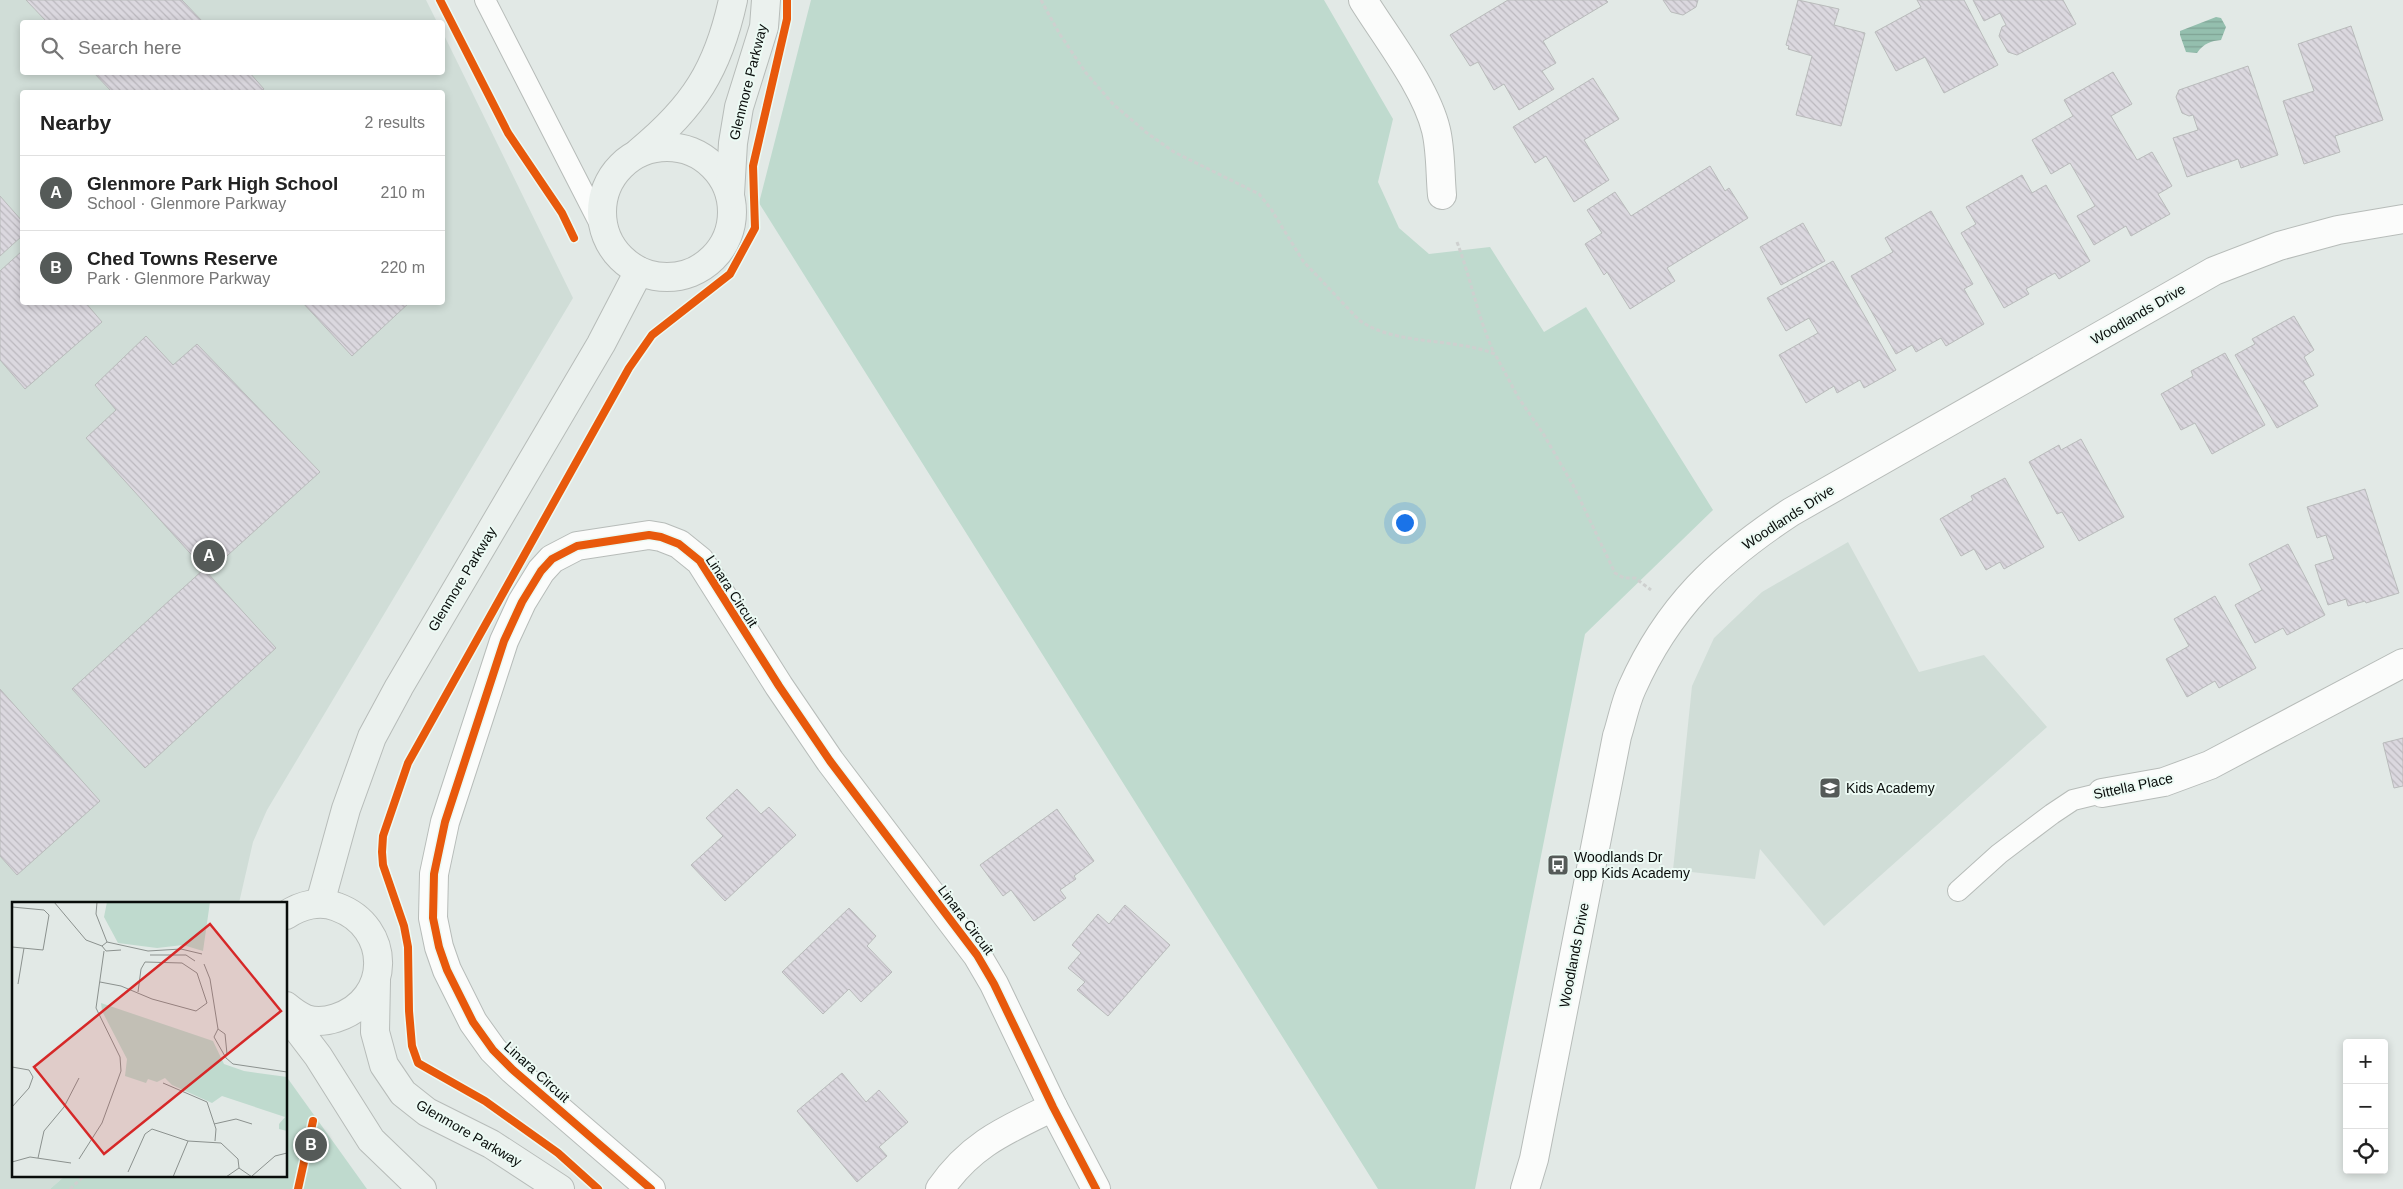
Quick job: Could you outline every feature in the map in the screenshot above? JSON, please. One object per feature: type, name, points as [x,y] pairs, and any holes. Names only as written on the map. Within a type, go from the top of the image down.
[{"type":"main road","points":[[634,156],[652,149],[672,148],[691,152],[708,162],[722,177],[730,194],[732,216],[728,237],[717,254],[701,268],[681,276],[660,277],[640,271],[621,258],[608,240],[603,222],[602,202],[608,184],[619,168],[665,131],[692,102],[712,68],[725,34],[733,0]]},
{"type":"main road","name":"Glenmore Parkway","points":[[730,194],[733,143],[739,107],[762,34],[766,0]]},
{"type":"main road","name":"Glenmore Parkway","points":[[560,1189],[491,1144],[427,1112],[403,1093],[384,1065],[375,1032],[376,981],[379,961],[375,940],[364,924],[348,911],[320,903],[346,809],[372,737],[398,687],[601,344],[640,271]]},
{"type":"main road","points":[[288,914],[293,910],[320,903]]},
{"type":"main road","points":[[288,1007],[307,1020],[328,1021],[347,1014],[362,1002],[376,981]]},
{"type":"main road","points":[[288,1017],[318,1056],[371,1140],[422,1189]]},
{"type":"street","points":[[1363,0],[1418,89],[1428,110],[1436,131],[1442,195]]},
{"type":"street","name":"Woodlands Drive","points":[[1525,1189],[1534,1159],[1617,736],[1631,690],[1654,645],[1680,607],[1710,573],[1750,539],[1791,512],[2214,271],[2279,246],[2338,230],[2403,219]]},
{"type":"street","name":"Linara Circuit","points":[[651,1189],[512,1070],[493,1050],[473,1022],[458,996],[439,947],[433,918],[434,874],[438,847],[504,641],[522,602],[541,571],[552,559],[577,546],[649,535],[661,537],[679,544],[700,561],[779,686],[830,761],[977,954],[994,984],[1053,1107],[1096,1189]]},
{"type":"street","name":"Sittella Place","points":[[2102,793],[2164,782],[2210,765],[2403,664]]},
{"type":"street","points":[[940,1189],[958,1166],[988,1140],[1053,1107]]},
{"type":"lane","points":[[485,0],[608,240]]},
{"type":"lane","name":"Sittella Place","points":[[1958,891],[1998,854],[2052,814],[2073,800],[2102,793]]},
{"type":"path","points":[[1042,0],[1059,33],[1086,73],[1113,104],[1147,133],[1174,152],[1259,194],[1271,209],[1303,261],[1358,320],[1367,326],[1390,334],[1477,347],[1495,354]]},
{"type":"path","points":[[1457,242],[1470,278],[1486,335],[1495,354],[1518,397],[1544,435],[1569,480],[1615,573],[1624,578],[1635,578],[1652,590]]},
{"type":"path","points":[[70,1189],[85,1176]]},
{"type":"shaded area","points":[[0,0],[426,0],[436,20],[20,20],[20,75],[445,75],[445,37],[573,298],[267,810],[253,842],[239,902],[12,902],[12,1176],[65,1176],[50,1189],[0,1189]]},
{"type":"shaded area","points":[[811,0],[1324,0],[1393,119],[1378,182],[1399,228],[1429,254],[1490,247],[1544,332],[1586,307],[1713,510],[1585,634],[1475,1189],[1378,1189],[759,203]]},
{"type":"shaded area","points":[[2216,17],[2221,18],[2226,27],[2221,40],[2208,43],[2197,53],[2186,52],[2180,31]]},
{"type":"shaded area","name":"Kids Academy","points":[[1848,542],[1919,672],[1984,655],[2047,727],[1824,926],[1760,849],[1755,879],[1673,870],[1692,686],[1714,638],[1762,592]]},
{"type":"shaded area","points":[[288,1079],[367,1189],[50,1189],[65,1176],[288,1176]]},
{"type":"building","points":[[26,0],[182,0],[201,20],[45,20]]},
{"type":"building","points":[[1508,0],[1606,0],[1608,2],[1543,41],[1556,63],[1542,71],[1554,89],[1519,110],[1504,84],[1494,90],[1478,62],[1470,66],[1450,35]]},
{"type":"building","points":[[1663,0],[1698,0],[1696,7],[1683,15],[1671,12]]},
{"type":"building","points":[[1798,0],[1839,9],[1834,25],[1865,33],[1841,126],[1796,115],[1812,56],[1788,49],[1789,46],[1786,45]]},
{"type":"building","points":[[1917,0],[1964,0],[1998,65],[1944,93],[1925,57],[1896,71],[1875,32],[1921,7]]},
{"type":"building","points":[[1973,0],[2063,0],[2076,24],[2017,55],[2008,52],[1999,36],[2002,27],[2006,25],[2000,13],[1984,21]]},
{"type":"building","points":[[2351,26],[2383,120],[2335,136],[2340,152],[2304,164],[2283,101],[2314,91],[2298,44]]},
{"type":"building","points":[[2248,66],[2278,155],[2241,168],[2238,159],[2187,177],[2173,138],[2198,130],[2193,115],[2189,116],[2182,113],[2176,97],[2179,90]]},
{"type":"building","points":[[2113,72],[2132,104],[2111,116],[2137,160],[2152,152],[2172,186],[2158,194],[2170,214],[2131,236],[2126,226],[2094,245],[2077,216],[2095,206],[2070,163],[2051,174],[2032,140],[2073,116],[2064,100]]},
{"type":"building","points":[[96,75],[252,75],[264,89],[263,90],[110,90]]},
{"type":"building","points":[[1593,78],[1619,119],[1584,140],[1609,180],[1574,202],[1546,156],[1535,163],[1513,127]]},
{"type":"building","points":[[1710,166],[1725,191],[1729,188],[1748,218],[1667,268],[1675,281],[1630,309],[1607,272],[1604,275],[1585,244],[1602,233],[1587,210],[1615,192],[1631,216]]},
{"type":"building","points":[[2022,175],[2032,193],[2046,185],[2090,261],[2059,279],[2055,273],[2026,289],[2029,294],[2004,308],[1961,233],[1976,224],[1966,207]]},
{"type":"building","points":[[0,196],[20,219],[20,238],[0,256]]},
{"type":"building","points":[[1931,211],[1973,284],[1964,289],[1984,324],[1946,346],[1941,338],[1916,352],[1912,345],[1896,354],[1851,276],[1893,252],[1885,238]]},
{"type":"building","points":[[1803,223],[1825,261],[1781,285],[1760,247]]},
{"type":"building","points":[[20,253],[20,305],[88,305],[102,322],[25,389],[0,360],[0,271]]},
{"type":"building","points":[[1833,261],[1896,370],[1864,388],[1860,380],[1837,393],[1834,386],[1806,403],[1779,355],[1818,333],[1809,318],[1786,331],[1767,298]]},
{"type":"building","points":[[305,305],[407,305],[352,356]]},
{"type":"building","points":[[2294,316],[2314,350],[2304,357],[2314,375],[2303,381],[2318,406],[2277,428],[2235,355],[2255,344],[2252,339]]},
{"type":"building","points":[[146,336],[173,365],[197,344],[320,472],[208,573],[86,438],[116,410],[95,385]]},
{"type":"building","points":[[2225,353],[2265,425],[2212,454],[2195,423],[2181,430],[2161,394],[2193,376],[2191,371]]},
{"type":"building","points":[[2081,439],[2124,517],[2079,541],[2062,512],[2057,514],[2029,462],[2059,445],[2061,450]]},
{"type":"building","points":[[2005,478],[2044,547],[2004,569],[2000,562],[1986,570],[1974,549],[1961,556],[1940,519],[1973,500],[1971,496]]},
{"type":"building","points":[[2365,489],[2399,593],[2366,603],[2365,601],[2348,606],[2346,599],[2328,605],[2315,565],[2334,559],[2326,535],[2317,538],[2307,507]]},
{"type":"building","points":[[2288,544],[2325,615],[2287,635],[2283,628],[2255,643],[2235,605],[2262,590],[2249,564]]},
{"type":"building","points":[[204,569],[276,648],[145,768],[72,689]]},
{"type":"building","points":[[2215,596],[2256,668],[2219,688],[2215,681],[2187,697],[2166,659],[2189,646],[2174,619]]},
{"type":"building","points":[[0,689],[100,801],[17,875],[0,856]]},
{"type":"building","points":[[2403,738],[2403,786],[2394,788],[2383,743]]},
{"type":"building","points":[[737,789],[761,814],[769,807],[796,835],[725,901],[691,865],[723,836],[706,818]]},
{"type":"building","points":[[1057,809],[1094,861],[1074,876],[1076,879],[1060,890],[1066,898],[1034,921],[1011,890],[1003,896],[980,865]]},
{"type":"building","points":[[1125,905],[1170,945],[1108,1016],[1077,990],[1085,982],[1068,968],[1081,953],[1072,945],[1098,914],[1109,924]]},
{"type":"building","points":[[849,908],[876,936],[867,946],[892,972],[861,1002],[849,989],[823,1014],[782,972]]},
{"type":"building","points":[[842,1073],[866,1102],[879,1090],[908,1122],[879,1147],[887,1156],[857,1182],[797,1111]]},
{"type":"cycle path","points":[[440,0],[508,133],[562,213],[574,238]]},
{"type":"cycle path","points":[[598,1189],[558,1153],[485,1101],[418,1063],[412,1046],[409,1011],[408,947],[404,926],[383,865],[383,836],[408,763],[629,368],[652,335],[730,274],[755,228],[753,166],[787,19],[787,0]]},
{"type":"cycle path","points":[[651,1189],[513,1070],[493,1050],[473,1022],[447,970],[439,947],[433,918],[434,874],[445,822],[504,641],[522,602],[541,571],[552,559],[577,546],[649,535],[661,537],[679,544],[700,561],[779,686],[830,761],[977,955],[994,984],[1053,1107],[1096,1189]]},
{"type":"cycle path","points":[[298,1189],[313,1121]]},
{"type":"place","name":"Glenmore Park High School","points":[[209,556]]},
{"type":"place","name":"Kids Academy","points":[[1830,788]]},
{"type":"place","name":"Woodlands Dr opp Kids Academy","points":[[1558,865]]},
{"type":"place","name":"Ched Towns Reserve","points":[[311,1145]]}]
